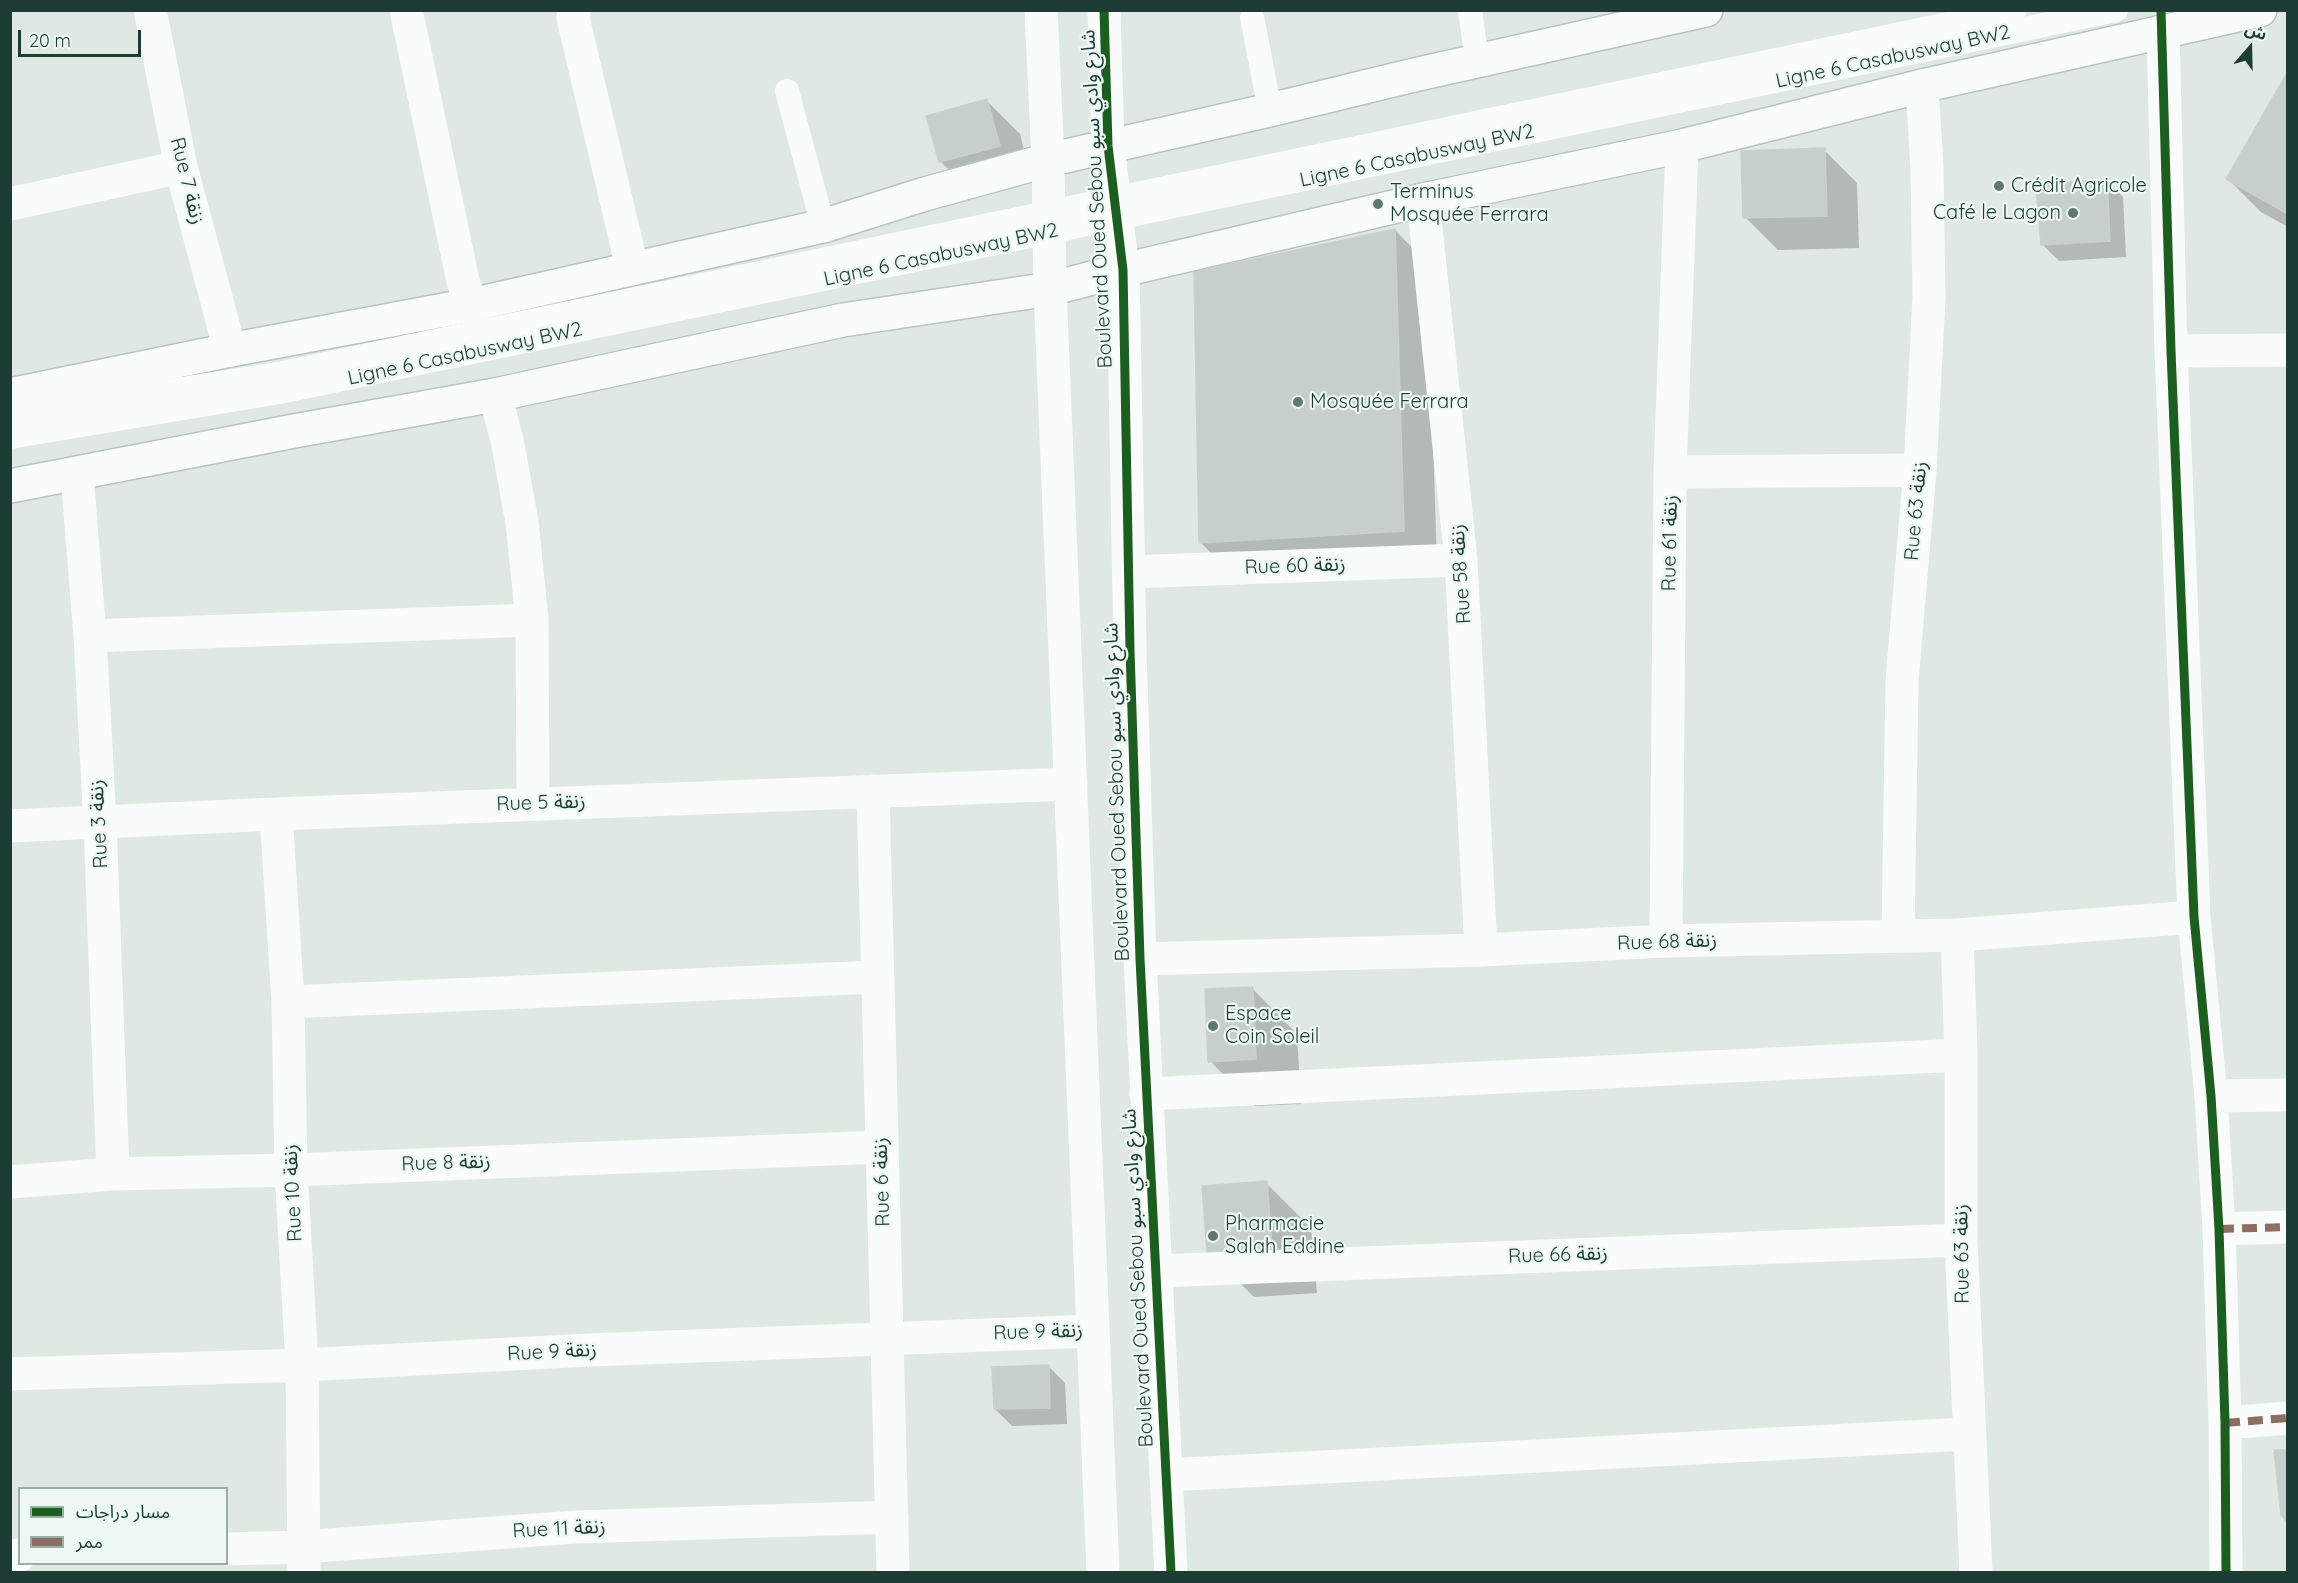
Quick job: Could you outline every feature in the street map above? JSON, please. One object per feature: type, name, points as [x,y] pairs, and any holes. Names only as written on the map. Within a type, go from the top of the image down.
[{"type":"street","name":"Rue 7 زنقة","points":[[150,10],[182,166],[230,350]]},
{"type":"street","points":[[406,10],[463,281],[471,305]]},
{"type":"street","points":[[574,10],[573,18],[632,267]]},
{"type":"street","points":[[1041,10],[1048,160],[1050,290],[1104,1572]]},
{"type":"street","name":"Boulevard Oued Sebou شارع وادي سبو","points":[[1104,10],[1108,146],[1123,270],[1130,662],[1140,959],[1172,1572]]},
{"type":"street","points":[[10,486],[495,395],[843,320],[1050,290],[1123,270],[1423,200],[1682,146],[1922,86],[2162,21],[2260,10]]},
{"type":"street","points":[[10,395],[230,350],[471,305],[632,267],[823,226],[925,194],[1048,160],[1687,13]]},
{"type":"street","points":[[2162,21],[2171,351],[2194,917],[2211,1096],[2219,1229],[2225,1423],[2226,1572]]},
{"type":"street","name":"Rue 63 زنقة","points":[[1898,936],[1902,680],[1920,470],[1929,298],[1927,168],[1922,86]]},
{"type":"street","name":"Rue 61 زنقة","points":[[1666,941],[1670,472],[1682,146]]},
{"type":"street","points":[[10,204],[182,166]]},
{"type":"street","name":"Rue 58 زنقة","points":[[1423,200],[1461,560],[1481,950]]},
{"type":"street","points":[[2171,351],[2288,350]]},
{"type":"street","points":[[495,395],[507,440],[522,522],[532,620],[533,804]]},
{"type":"street","points":[[1670,472],[1920,470]]},
{"type":"street","name":"Rue 3 زنقة","points":[[77,474],[90,636],[100,823],[113,1174]]},
{"type":"street","name":"Rue 60 زنقة","points":[[1129,572],[1461,560]]},
{"type":"street","points":[[90,636],[532,620]]},
{"type":"street","name":"Rue 5 زنقة","points":[[10,826],[276,813],[1071,784]]},
{"type":"street","name":"Rue 6 زنقة","points":[[873,791],[893,1572]]},
{"type":"street","name":"Rue 10 زنقة","points":[[276,813],[288,1002],[291,1170],[302,1365],[303,1560]]},
{"type":"street","name":"Rue 68 زنقة","points":[[1140,959],[1481,950],[1666,941],[1957,934],[2194,917]]},
{"type":"street","name":"Rue 63 زنقة","points":[[1957,934],[1961,1055],[1961,1240],[1976,1572]]},
{"type":"street","points":[[288,1002],[877,977]]},
{"type":"street","points":[[1146,1094],[1961,1055]]},
{"type":"street","points":[[2211,1096],[2288,1095]]},
{"type":"street","name":"Rue 8 زنقة","points":[[10,1182],[113,1174],[291,1170],[881,1147]]},
{"type":"street","points":[[2219,1229],[2288,1227]]},
{"type":"street","name":"Rue 66 زنقة","points":[[1156,1271],[1961,1240]]},
{"type":"street","name":"Rue 9 زنقة","points":[[10,1374],[302,1365],[887,1337],[1094,1330]]},
{"type":"street","points":[[2225,1423],[2288,1418]]},
{"type":"street","points":[[1166,1475],[1968,1434]]},
{"type":"street","name":"Rue 11 زنقة","points":[[228,1549],[303,1560],[576,1527],[892,1517]]},
{"type":"lane","points":[[1470,10],[1477,61]]},
{"type":"lane","name":"Ligne 6 Casabusway BW2","points":[[1116,209],[2015,10]]},
{"type":"lane","name":"Ligne 6 Casabusway BW2","points":[[10,416],[283,373],[2116,10]]},
{"type":"lane","points":[[1252,17],[1270,110]]},
{"type":"lane","points":[[787,91],[823,226]]},
{"type":"lane","name":"Ligne 6 Casabusway BW2","points":[[10,436],[280,392],[1048,223]]},
{"type":"building","points":[[2288,71],[2288,214],[2226,179]]},
{"type":"building","points":[[987,99],[1000,146],[939,162],[926,116]]},
{"type":"building","points":[[1825,148],[1827,216],[1743,218],[1741,151]]},
{"type":"building","name":"Café le Lagon","points":[[2107,179],[2110,241],[2041,245],[2036,185]]},
{"type":"building","name":"Mosquée Ferrara","points":[[1395,229],[1404,531],[1199,543],[1194,272]]},
{"type":"building","points":[[1253,987],[1256,1059],[1208,1062],[1205,989]]},
{"type":"building","points":[[1267,1181],[1272,1248],[1207,1253],[1202,1186]]},
{"type":"building","points":[[1049,1365],[1050,1408],[994,1409],[992,1367]]},
{"type":"building","points":[[2274,1450],[2288,1450],[2288,1524],[2281,1515]]},
{"type":"marked path","points":[[2219,1229],[2288,1227]]},
{"type":"marked path","points":[[2225,1423],[2288,1418]]},
{"type":"cycle path","points":[[1104,10],[1108,146],[1123,270],[1130,650],[1140,959],[1171,1572]]},
{"type":"cycle path","points":[[2161,10],[2171,351],[2194,917],[2211,1096],[2219,1229],[2225,1423],[2226,1572]]},
{"type":"place","name":"Crédit Agricole","points":[[1999,186]]},
{"type":"place","name":"Terminus Mosquée Ferrara","points":[[1378,204]]},
{"type":"place","name":"Café le Lagon","points":[[2073,213]]},
{"type":"place","name":"Mosquée Ferrara","points":[[1298,402]]},
{"type":"place","name":"Espace Coin Soleil","points":[[1213,1026]]},
{"type":"place","name":"Pharmacie Salah Eddine","points":[[1213,1236]]}]
